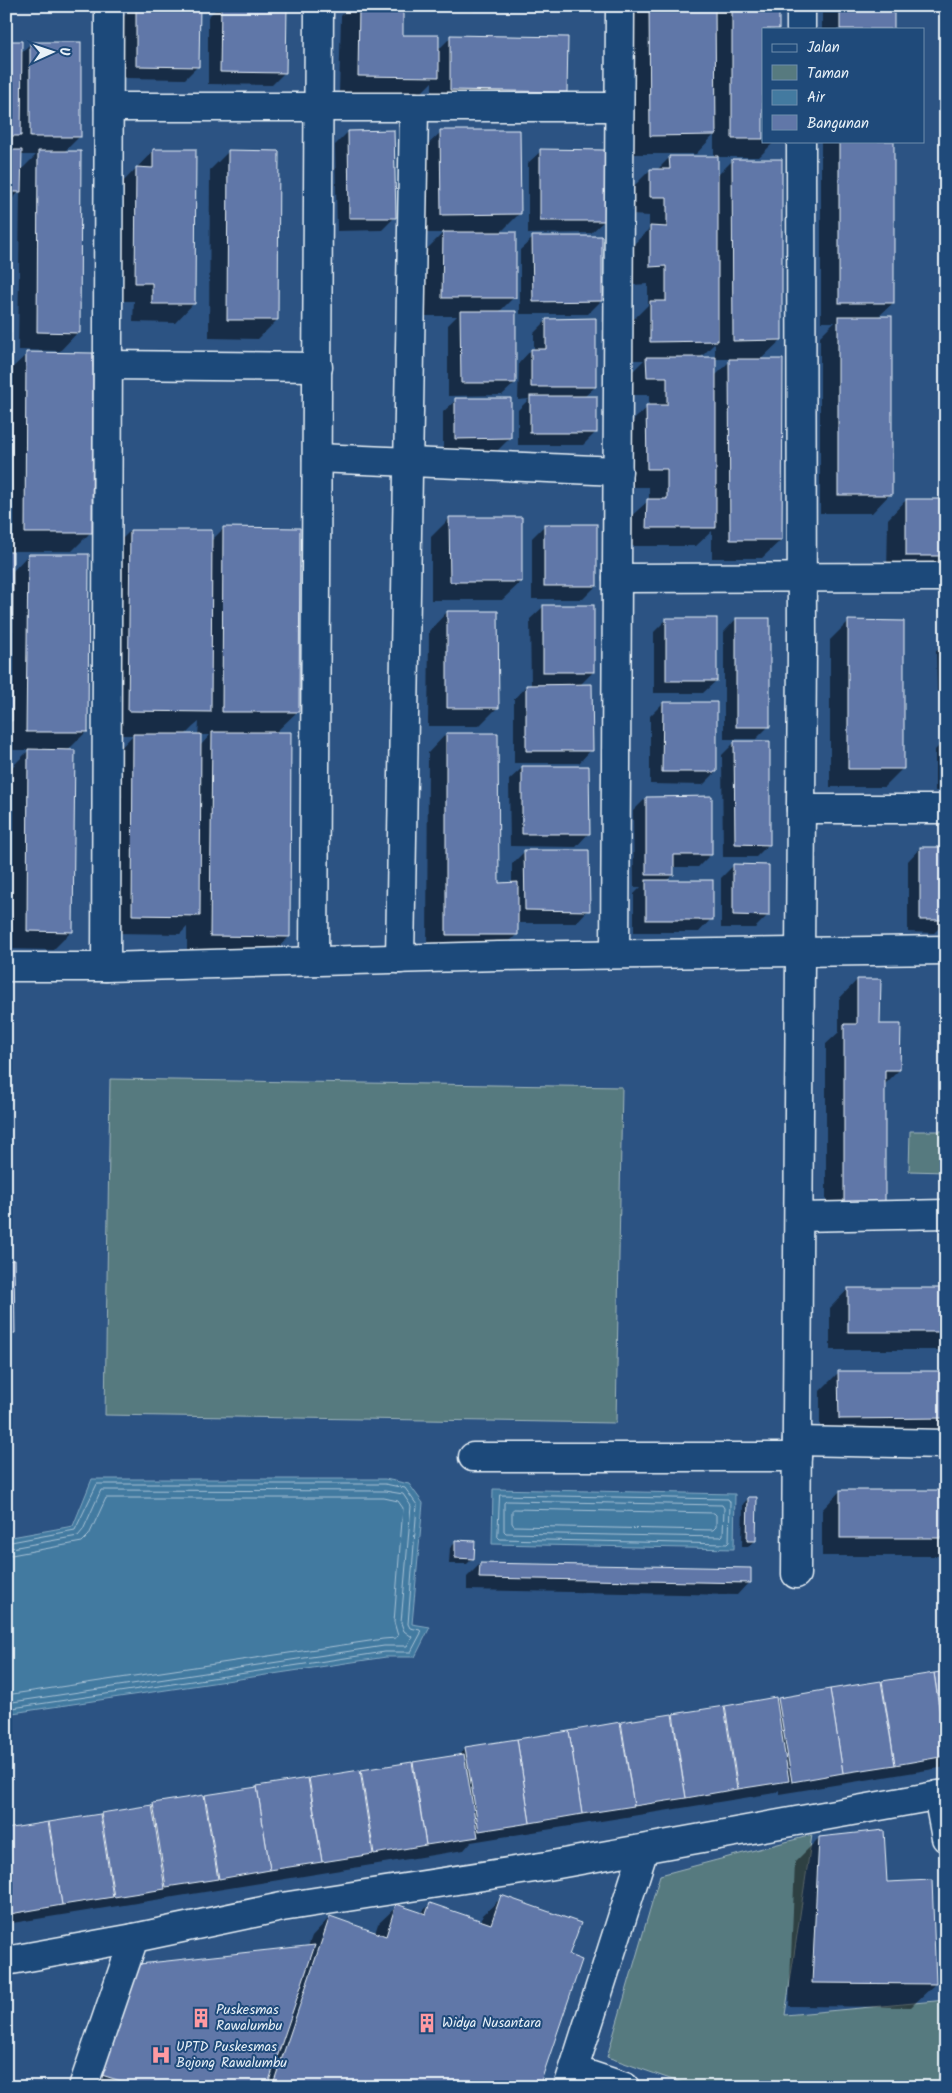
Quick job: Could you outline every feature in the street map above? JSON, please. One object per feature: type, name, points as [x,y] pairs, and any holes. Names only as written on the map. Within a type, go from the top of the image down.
[{"type":"street","points":[[106,967],[109,6]]},
{"type":"street","points":[[314,961],[319,6]]},
{"type":"street","points":[[615,954],[620,6]]},
{"type":"street","points":[[801,6],[801,28]]},
{"type":"street","points":[[109,107],[619,107]]},
{"type":"street","points":[[400,959],[414,107]]},
{"type":"street","points":[[796,1574],[802,578],[802,142]]},
{"type":"street","points":[[108,365],[318,367]]},
{"type":"street","points":[[317,458],[618,471]]},
{"type":"street","points":[[617,578],[946,577]]},
{"type":"street","points":[[801,809],[946,809]]},
{"type":"street","points":[[6,967],[106,967],[615,954],[946,950]]},
{"type":"street","points":[[798,1217],[946,1214]]},
{"type":"street","points":[[473,1457],[946,1444]]},
{"type":"street","points":[[6,1960],[134,1938],[282,1907],[644,1850],[942,1794],[946,1838]]},
{"type":"street","points":[[625,2087],[571,2078],[644,1850]]},
{"type":"street","points":[[83,2087],[134,1938]]},
{"type":"green space","points":[[110,1079],[622,1087],[616,1423],[105,1415]]},
{"type":"green space","points":[[910,1131],[946,1131],[946,1172],[909,1171]]},
{"type":"green space","points":[[812,1835],[785,2015],[946,2000],[946,2087],[693,2087],[607,2057],[660,1875]]},
{"type":"water","points":[[92,1479],[385,1479],[409,1484],[423,1503],[412,1624],[430,1627],[415,1657],[386,1657],[6,1714],[6,1538],[73,1526]]},
{"type":"water","points":[[493,1489],[735,1494],[734,1549],[492,1544]]},
{"type":"building","points":[[136,6],[200,6],[199,67],[136,66]]},
{"type":"building","points":[[221,6],[287,6],[286,73],[220,72]]},
{"type":"building","points":[[359,6],[403,6],[403,35],[439,35],[439,77],[358,76]]},
{"type":"building","points":[[649,6],[715,6],[716,135],[650,136]]},
{"type":"building","points":[[732,6],[779,6],[779,28],[762,28],[762,139],[732,139]]},
{"type":"building","points":[[840,6],[894,6],[894,28],[840,28]]},
{"type":"building","points":[[450,35],[568,37],[567,92],[450,90]]},
{"type":"building","points":[[6,41],[22,41],[21,136],[6,136]]},
{"type":"building","points":[[30,42],[81,42],[81,137],[30,137]]},
{"type":"building","points":[[394,130],[396,218],[349,218],[348,131]]},
{"type":"building","points":[[440,130],[520,130],[521,214],[441,215]]},
{"type":"building","points":[[839,142],[894,142],[894,303],[839,303]]},
{"type":"building","points":[[153,149],[196,149],[195,304],[152,304],[152,283],[135,283],[136,167],[153,168]]},
{"type":"building","points":[[540,149],[605,150],[605,221],[540,221]]},
{"type":"building","points":[[6,150],[22,150],[21,192],[12,192],[11,333],[6,333]]},
{"type":"building","points":[[228,150],[279,151],[278,320],[227,320]]},
{"type":"building","points":[[38,151],[81,151],[80,333],[37,332]]},
{"type":"building","points":[[669,156],[718,156],[718,341],[650,342],[650,301],[666,301],[666,266],[650,267],[650,226],[667,227],[667,197],[650,197],[650,169],[670,169]]},
{"type":"building","points":[[732,159],[782,159],[782,340],[733,341]]},
{"type":"building","points":[[443,232],[516,232],[516,298],[442,298]]},
{"type":"building","points":[[532,236],[602,236],[602,301],[533,302]]},
{"type":"building","points":[[460,311],[516,311],[516,383],[461,383]]},
{"type":"building","points":[[838,316],[892,316],[892,495],[838,495]]},
{"type":"building","points":[[596,318],[596,387],[531,387],[531,349],[546,349],[546,319]]},
{"type":"building","points":[[26,352],[93,353],[92,533],[25,533]]},
{"type":"building","points":[[6,355],[12,355],[11,532],[6,532]]},
{"type":"building","points":[[646,357],[716,357],[716,528],[646,528],[647,499],[667,499],[667,469],[647,469],[646,405],[667,405],[667,377],[647,377]]},
{"type":"building","points":[[729,359],[783,359],[782,540],[730,540]]},
{"type":"building","points":[[530,396],[597,396],[597,433],[530,433]]},
{"type":"building","points":[[455,398],[511,398],[511,438],[455,439]]},
{"type":"building","points":[[906,499],[946,499],[946,556],[906,556]]},
{"type":"building","points":[[449,517],[522,517],[522,582],[450,582]]},
{"type":"building","points":[[544,524],[597,524],[597,586],[544,586]]},
{"type":"building","points":[[223,527],[300,528],[299,712],[222,712]]},
{"type":"building","points":[[130,530],[212,530],[211,712],[128,711]]},
{"type":"building","points":[[6,552],[13,552],[12,721],[6,721]]},
{"type":"building","points":[[28,554],[89,554],[88,732],[26,732]]},
{"type":"building","points":[[543,605],[594,605],[594,672],[543,672]]},
{"type":"building","points":[[447,611],[498,611],[499,708],[447,708]]},
{"type":"building","points":[[666,618],[717,618],[717,681],[666,681]]},
{"type":"building","points":[[736,618],[770,618],[770,727],[736,727]]},
{"type":"building","points":[[848,620],[904,621],[904,769],[848,769]]},
{"type":"building","points":[[592,684],[593,751],[526,751],[526,685]]},
{"type":"building","points":[[663,702],[717,702],[717,772],[662,772]]},
{"type":"building","points":[[212,732],[291,732],[290,937],[210,936]]},
{"type":"building","points":[[446,733],[498,733],[499,883],[518,882],[518,935],[446,935]]},
{"type":"building","points":[[133,734],[201,734],[200,916],[132,915]]},
{"type":"building","points":[[734,741],[770,741],[770,845],[735,844]]},
{"type":"building","points":[[28,749],[75,750],[73,932],[27,931]]},
{"type":"building","points":[[522,766],[589,766],[590,834],[522,834]]},
{"type":"building","points":[[712,796],[712,855],[674,855],[674,875],[646,875],[646,797]]},
{"type":"building","points":[[920,847],[946,847],[946,920],[920,920]]},
{"type":"building","points":[[524,850],[589,850],[590,911],[525,910]]},
{"type":"building","points":[[733,864],[769,865],[769,916],[733,915]]},
{"type":"building","points":[[646,880],[713,880],[713,920],[646,920]]},
{"type":"building","points":[[857,979],[881,979],[880,1024],[901,1024],[900,1070],[885,1070],[885,1202],[844,1202],[844,1024],[857,1024]]},
{"type":"building","points":[[14,1260],[15,1333],[6,1334],[6,1261]]},
{"type":"building","points":[[848,1288],[946,1288],[946,1332],[848,1332]]},
{"type":"building","points":[[838,1371],[946,1371],[946,1418],[839,1419]]},
{"type":"building","points":[[840,1490],[946,1490],[946,1538],[840,1538]]},
{"type":"building","points":[[748,1497],[757,1497],[756,1541],[747,1541]]},
{"type":"building","points":[[455,1540],[475,1541],[474,1559],[455,1558]]},
{"type":"building","points":[[480,1563],[751,1568],[751,1583],[479,1578]]},
{"type":"building","points":[[946,1671],[946,1748],[934,1673]]},
{"type":"building","points":[[934,1673],[946,1756],[895,1765],[882,1681]]},
{"type":"building","points":[[881,1681],[895,1765],[843,1773],[830,1689]]},
{"type":"building","points":[[830,1689],[843,1773],[792,1782],[778,1698]]},
{"type":"building","points":[[776,1697],[789,1781],[738,1789],[725,1706]]},
{"type":"building","points":[[724,1706],[737,1789],[686,1798],[673,1714]]},
{"type":"building","points":[[672,1714],[686,1798],[634,1806],[621,1722]]},
{"type":"building","points":[[620,1722],[634,1806],[582,1814],[569,1731]]},
{"type":"building","points":[[569,1731],[582,1814],[530,1823],[517,1739]]},
{"type":"building","points":[[517,1739],[530,1823],[479,1831],[465,1747]]},
{"type":"building","points":[[464,1754],[478,1837],[426,1845],[413,1762]]},
{"type":"building","points":[[412,1762],[426,1845],[374,1854],[361,1770]]},
{"type":"building","points":[[360,1770],[373,1854],[322,1862],[309,1778]]},
{"type":"building","points":[[308,1778],[322,1862],[270,1870],[257,1786]]},
{"type":"building","points":[[257,1787],[270,1870],[219,1879],[205,1795]]},
{"type":"building","points":[[204,1795],[218,1879],[166,1887],[153,1803]]},
{"type":"building","points":[[152,1805],[165,1889],[114,1897],[101,1813]]},
{"type":"building","points":[[100,1814],[113,1897],[62,1905],[49,1822]]},
{"type":"building","points":[[48,1822],[62,1905],[10,1914],[6,1890],[6,1829]]},
{"type":"building","points":[[884,1830],[887,1882],[932,1880],[936,1984],[812,1983],[819,1837]]},
{"type":"building","name":"Widya Nusantara","points":[[501,1895],[581,1923],[569,1955],[582,1960],[539,2087],[272,2087],[330,1916],[386,1936],[396,1904],[426,1914],[430,1903],[491,1924]]},
{"type":"building","name":"Puskesmas Rawalumbu","points":[[315,1945],[267,2087],[140,2087],[92,2072],[130,1965]]},
{"type":"place","name":"Puskesmas Rawalumbu","points":[[201,2018]]},
{"type":"place","name":"Widya Nusantara","points":[[427,2023]]},
{"type":"place","name":"UPTD Puskesmas Bojong Rawalumbu","points":[[161,2055]]}]
